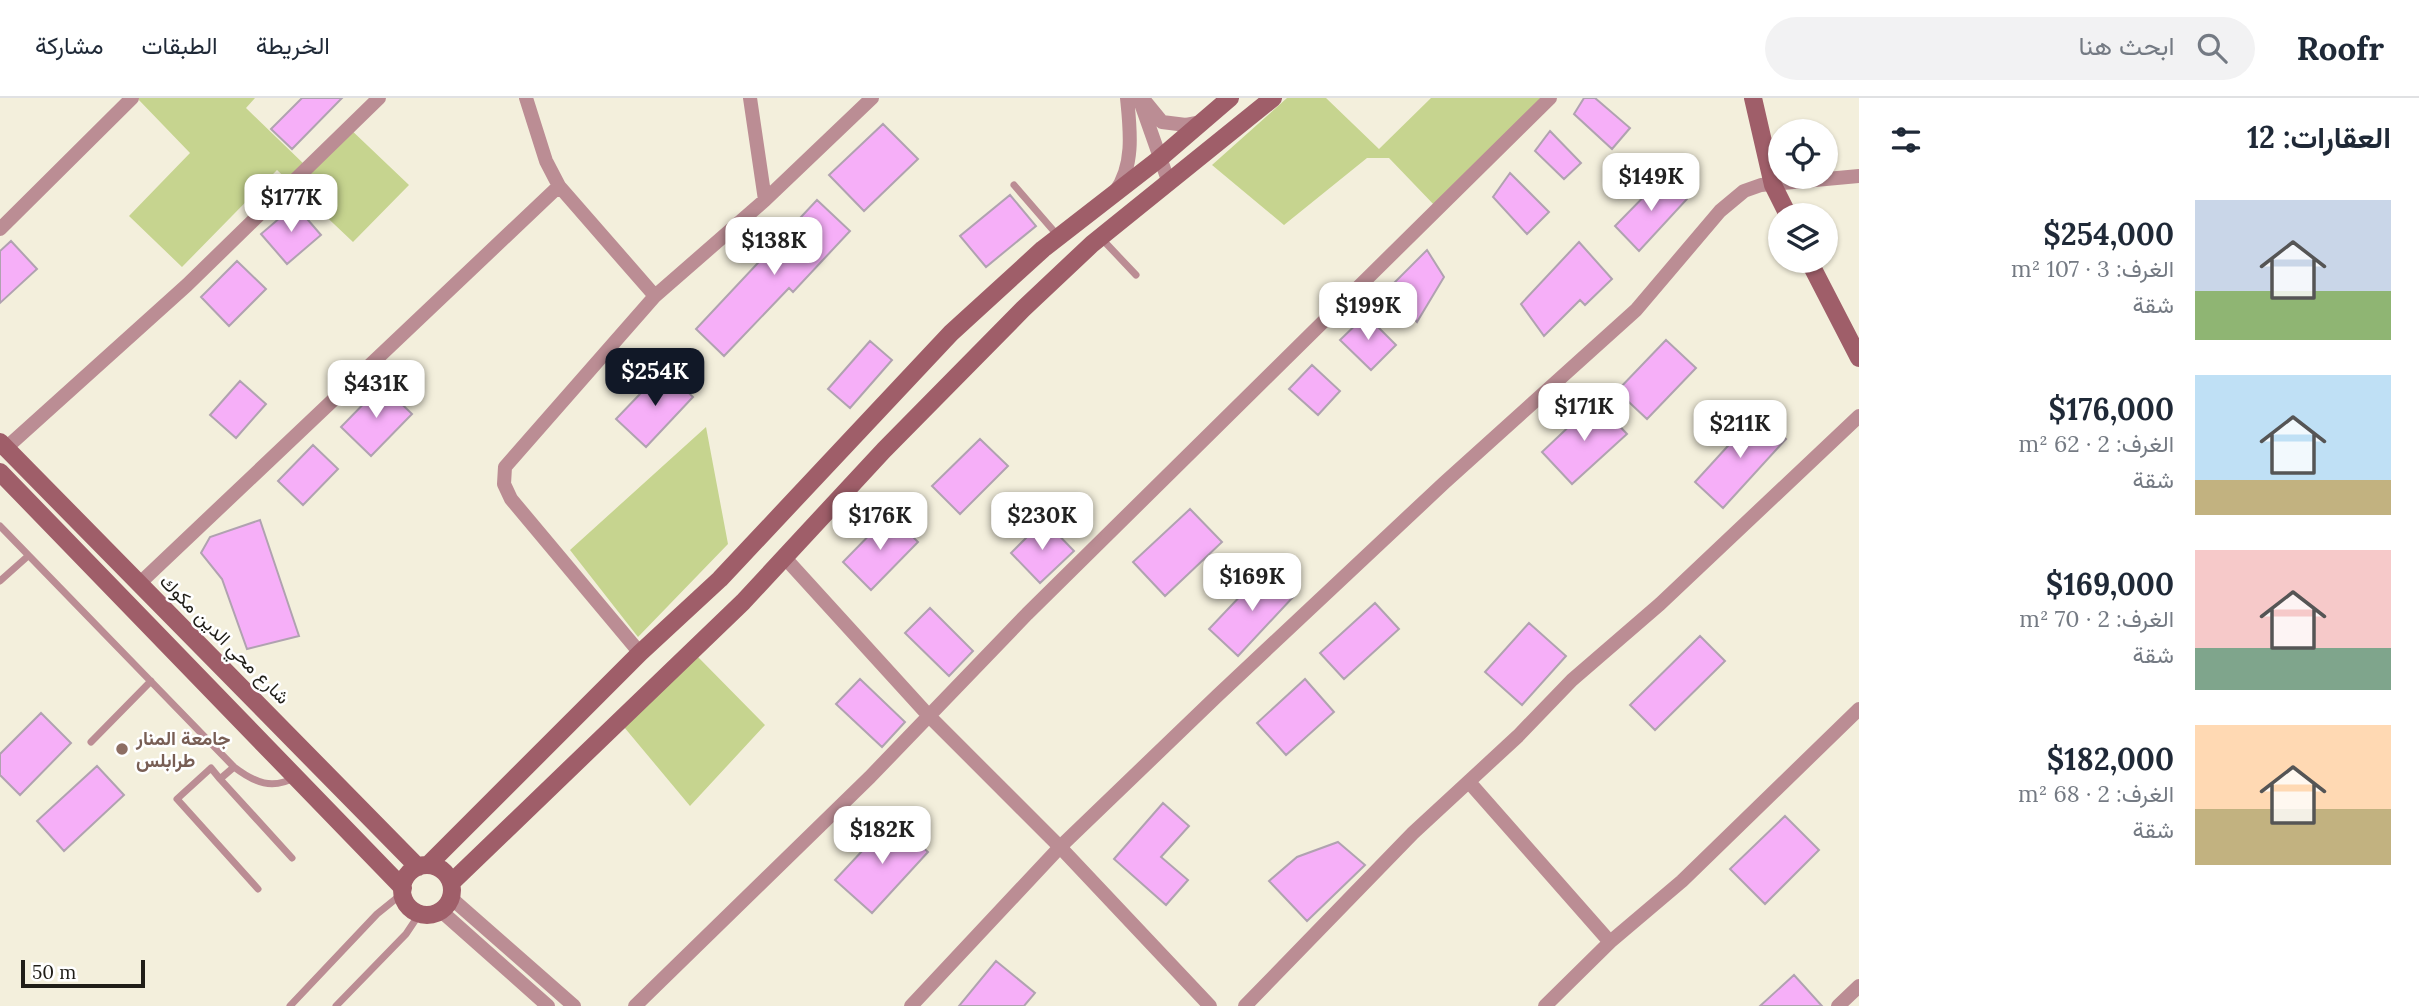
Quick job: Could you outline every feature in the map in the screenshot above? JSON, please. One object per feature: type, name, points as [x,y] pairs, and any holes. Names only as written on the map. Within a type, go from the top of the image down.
[{"type":"street","points":[[3,445],[187,285],[379,98]]},
{"type":"street","points":[[526,98],[546,161],[559,186],[655,296]]},
{"type":"street","points":[[750,98],[765,200]]},
{"type":"street","points":[[640,653],[511,499],[504,484],[505,467],[655,296],[765,200],[872,98]]},
{"type":"street","points":[[1108,198],[1118,189],[1128,161],[1128,98]]},
{"type":"street","points":[[1141,98],[1162,122],[1186,125],[1202,122]]},
{"type":"street","points":[[1141,98],[1168,183]]},
{"type":"street","points":[[1230,98],[1159,159],[1059,237],[933,352],[720,579],[640,653],[423,866],[407,876],[403,890],[405,902],[420,913],[448,897],[786,559],[963,368],[1101,237],[1273,98]]},
{"type":"street","points":[[635,1006],[1549,98]]},
{"type":"street","points":[[1753,98],[1768,163]]},
{"type":"street","points":[[1,227],[123,101]]},
{"type":"street","points":[[1838,178],[1859,176]]},
{"type":"street","points":[[140,583],[559,186]]},
{"type":"street","points":[[911,1006],[1060,847],[1444,483],[1636,310],[1720,211],[1744,191],[1768,186]]},
{"type":"street","points":[[1815,273],[1859,358]]},
{"type":"street","points":[[1244,1005],[1413,833],[1572,680],[1660,604],[1859,416]]},
{"type":"street","name":"شارع محي الدين مكوك","points":[[3,445],[423,866]]},
{"type":"street","points":[[0,471],[179,654],[403,890]]},
{"type":"street","points":[[786,559],[929,716],[1060,847],[1209,1006]]},
{"type":"street","points":[[720,579],[743,602]]},
{"type":"street","points":[[179,654],[195,639]]},
{"type":"street","points":[[1545,1006],[1610,942],[1682,881],[1859,709]]},
{"type":"street","points":[[1469,782],[1610,942]]},
{"type":"street","points":[[423,866],[442,870],[448,897],[548,1006]]},
{"type":"street","points":[[448,897],[574,1006]]},
{"type":"street","points":[[1838,1006],[1859,986]]},
{"type":"lane","points":[[1014,185],[1059,237]]},
{"type":"lane","points":[[1101,237],[1136,275]]},
{"type":"lane","points":[[0,526],[234,767],[264,784],[283,784],[297,777]]},
{"type":"lane","points":[[0,581],[28,556]]},
{"type":"lane","points":[[91,742],[151,681]]},
{"type":"lane","points":[[220,779],[234,767]]},
{"type":"lane","points":[[258,889],[177,799],[211,768],[292,858]]},
{"type":"lane","points":[[290,1006],[403,890]]},
{"type":"lane","points":[[336,1006],[406,934],[420,913]]},
{"type":"green space","points":[[137,98],[255,98],[246,108],[307,167],[347,126],[409,185],[353,242],[277,170],[182,267],[129,216],[190,153]]},
{"type":"green space","points":[[1287,98],[1326,98],[1379,149],[1431,98],[1549,98],[1437,208],[1389,158],[1367,158],[1284,225],[1212,165]]},
{"type":"green space","points":[[706,427],[728,544],[638,637],[570,550]]},
{"type":"green space","points":[[697,656],[765,725],[690,806],[624,727]]},
{"type":"building","points":[[302,98],[342,98],[292,149],[271,129]]},
{"type":"building","points":[[1584,98],[1595,98],[1630,128],[1612,149],[1574,114]]},
{"type":"building","points":[[883,124],[918,159],[864,211],[829,175]]},
{"type":"building","points":[[1550,131],[1581,163],[1564,179],[1535,151]]},
{"type":"building","points":[[1510,173],[1549,212],[1527,234],[1493,197]]},
{"type":"building","points":[[1666,174],[1687,199],[1639,251],[1615,226]]},
{"type":"building","points":[[1010,195],[1036,226],[986,267],[960,236]]},
{"type":"building","points":[[817,200],[850,231],[793,292],[789,288],[724,356],[696,329]]},
{"type":"building","points":[[295,205],[321,235],[287,264],[261,234]]},
{"type":"building","points":[[11,241],[37,269],[0,303],[0,251]]},
{"type":"building","points":[[1579,242],[1612,279],[1585,305],[1580,300],[1544,336],[1521,304]]},
{"type":"building","points":[[1427,250],[1444,277],[1417,322],[1388,289]]},
{"type":"building","points":[[237,261],[266,289],[229,326],[201,297]]},
{"type":"building","points":[[1366,315],[1396,345],[1371,370],[1340,340]]},
{"type":"building","points":[[1666,340],[1696,368],[1647,419],[1617,391]]},
{"type":"building","points":[[870,341],[892,360],[850,408],[828,389]]},
{"type":"building","points":[[1312,365],[1340,391],[1318,415],[1289,389]]},
{"type":"building","points":[[664,369],[693,397],[646,447],[616,419]]},
{"type":"building","points":[[240,381],[266,404],[236,438],[210,415]]},
{"type":"building","points":[[382,385],[412,414],[371,456],[341,427]]},
{"type":"building","points":[[1596,401],[1627,434],[1572,484],[1542,452]]},
{"type":"building","points":[[1758,413],[1786,439],[1723,508],[1695,482]]},
{"type":"building","points":[[980,439],[1008,466],[960,514],[932,486]]},
{"type":"building","points":[[313,445],[338,469],[303,505],[278,481]]},
{"type":"building","points":[[1190,509],[1222,542],[1165,596],[1133,562]]},
{"type":"building","points":[[890,514],[918,542],[871,590],[843,562]]},
{"type":"building","points":[[260,520],[299,636],[247,649],[222,579],[201,553],[210,537]]},
{"type":"building","points":[[1044,520],[1074,551],[1040,583],[1011,553]]},
{"type":"building","points":[[1266,569],[1294,596],[1238,656],[1209,629]]},
{"type":"building","points":[[1375,603],[1399,629],[1344,679],[1320,653]]},
{"type":"building","points":[[930,608],[973,651],[949,676],[905,633]]},
{"type":"building","points":[[1529,623],[1566,656],[1522,705],[1485,672]]},
{"type":"building","points":[[1700,636],[1725,661],[1655,730],[1630,705]]},
{"type":"building","points":[[860,679],[905,722],[882,747],[836,704]]},
{"type":"building","points":[[1305,679],[1334,712],[1286,755],[1257,723]]},
{"type":"building","points":[[41,713],[71,743],[20,795],[0,775],[0,754]]},
{"type":"building","points":[[97,766],[124,795],[64,851],[37,821]]},
{"type":"building","points":[[1163,803],[1189,826],[1161,857],[1188,880],[1166,905],[1114,859]]},
{"type":"building","points":[[1785,816],[1819,850],[1765,904],[1730,869]]},
{"type":"building","points":[[892,819],[928,852],[872,913],[835,880]]},
{"type":"building","points":[[1338,842],[1365,865],[1307,921],[1269,881],[1297,857]]},
{"type":"building","points":[[996,961],[1035,993],[1024,1006],[959,1006]]},
{"type":"building","points":[[1794,975],[1822,1006],[1760,1006]]},
{"type":"place","name":"جامعة المنار طرابلس","points":[[122,749]]}]
